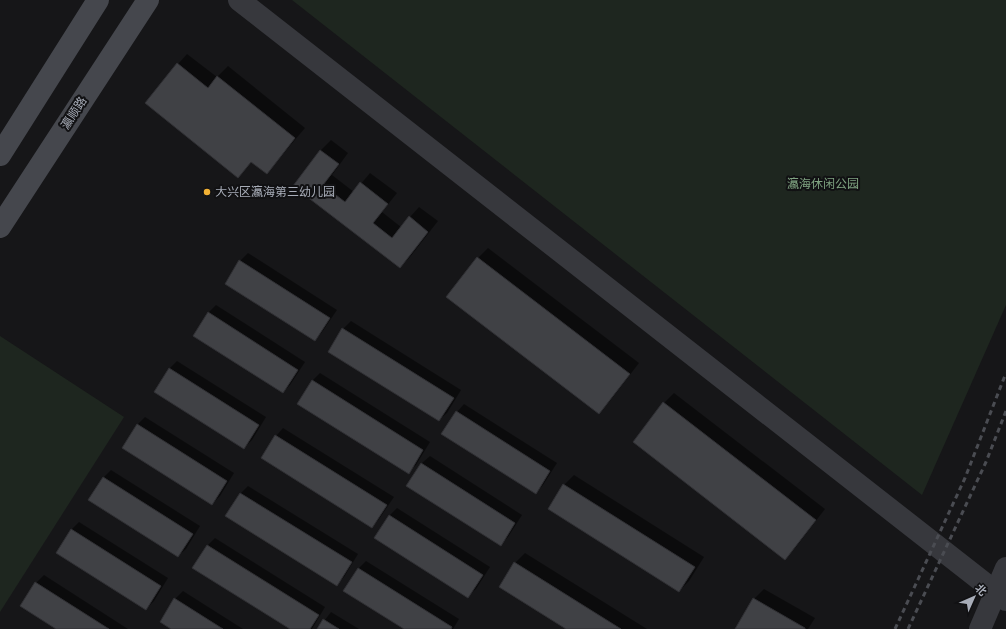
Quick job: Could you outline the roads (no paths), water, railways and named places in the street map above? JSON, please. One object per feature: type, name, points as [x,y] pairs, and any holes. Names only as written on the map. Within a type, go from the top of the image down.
[{"type":"main road","points":[[0,155],[98,0]]},
{"type":"main road","name":"瀛顺路","points":[[0,227],[148,0]]},
{"type":"street","points":[[239,0],[1001,596]]},
{"type":"street","points":[[980,629],[1001,596],[1006,568]]},
{"type":"railway","points":[[895,629],[965,478],[1006,373]]},
{"type":"railway","points":[[908,629],[986,462],[1006,411]]},
{"type":"place","name":"大兴区瀛海第三幼儿园","points":[[207,192]]},
{"type":"park label","name":"瀛海休闲公园","points":[[823,184]]}]
